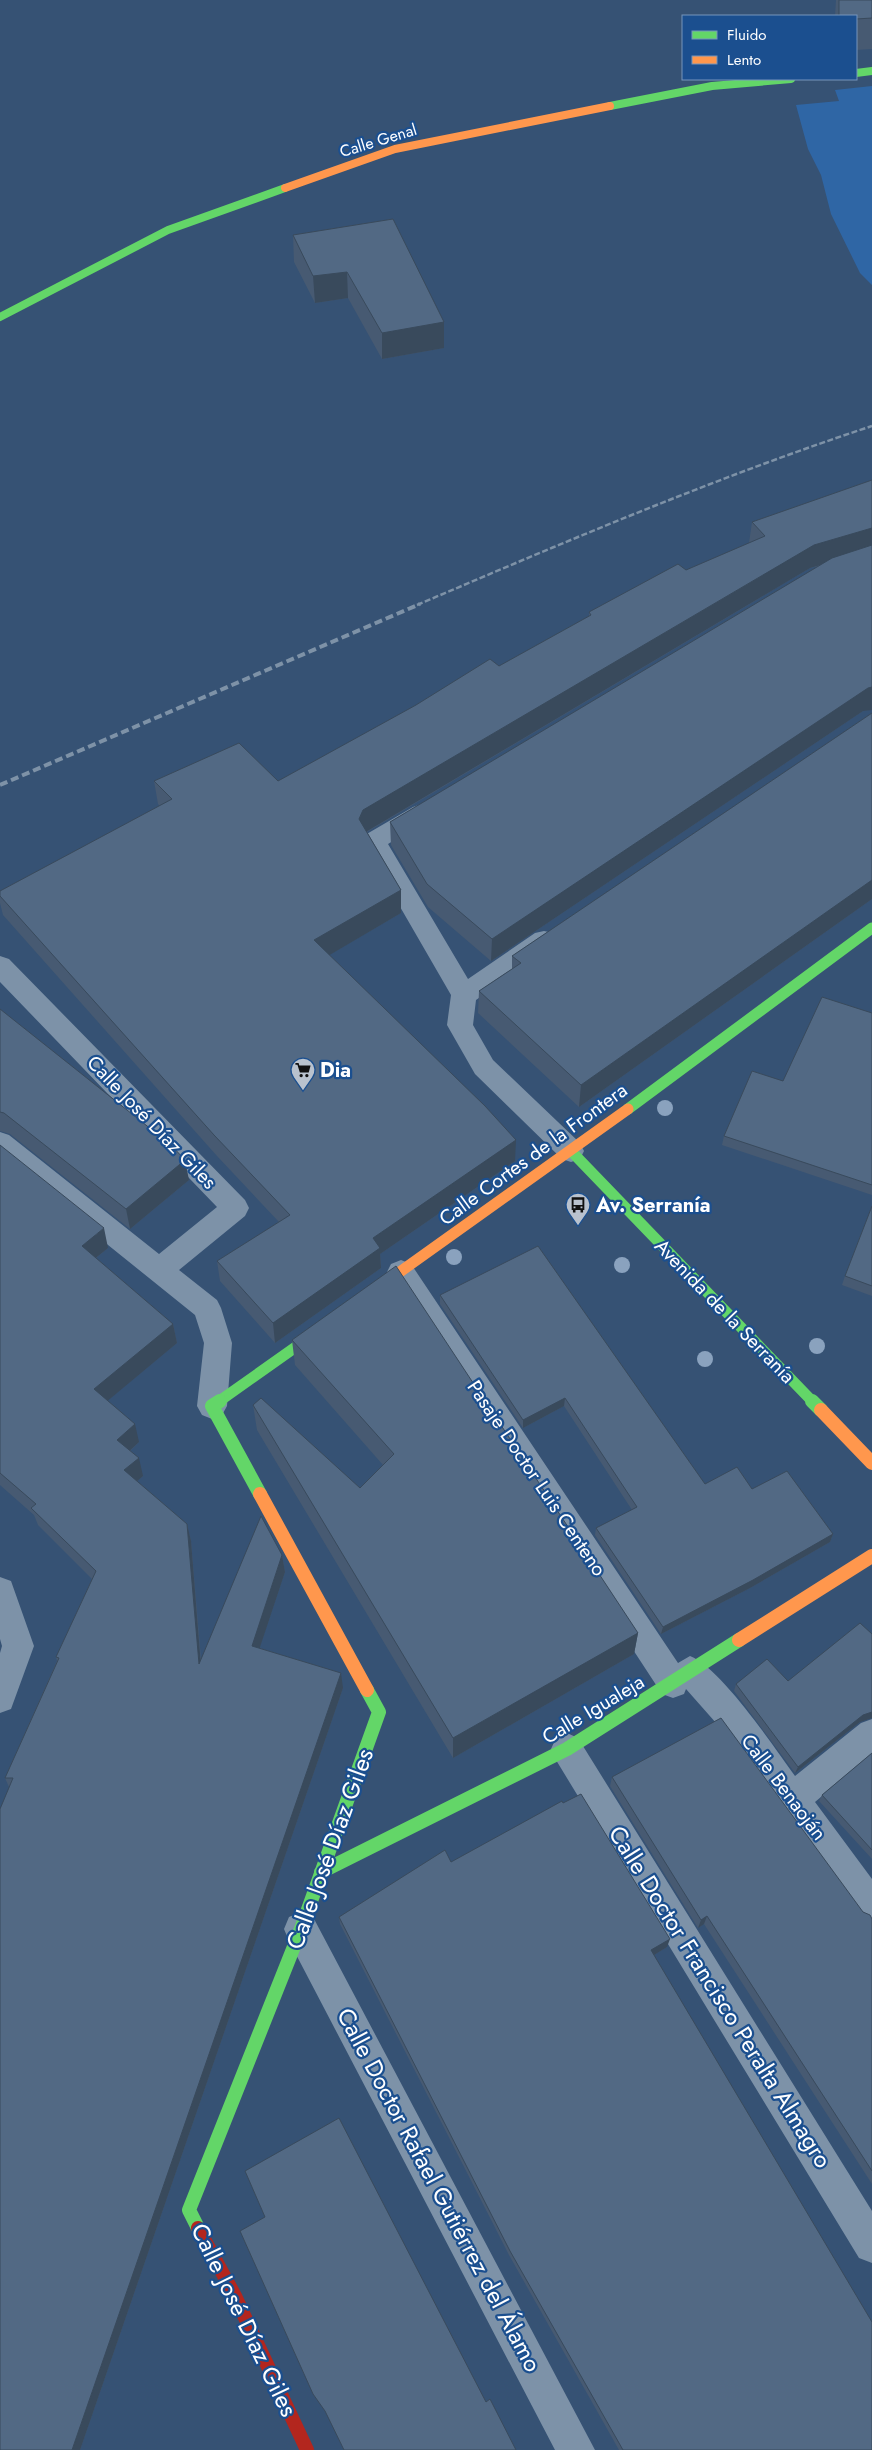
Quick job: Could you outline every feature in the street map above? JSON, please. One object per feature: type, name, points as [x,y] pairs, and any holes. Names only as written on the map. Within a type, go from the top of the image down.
[{"type":"street","points":[[857,73],[872,71]]},
{"type":"street","name":"Calle Genal","points":[[0,317],[168,230],[395,149],[712,86],[780,80]]},
{"type":"street","points":[[442,800],[374,841],[464,994],[559,930]]},
{"type":"street","name":"Calle Cortes de la Frontera","points":[[361,1300],[571,1151],[872,928]]},
{"type":"street","name":"Calle José Díaz Giles","points":[[0,966],[235,1208],[159,1270]]},
{"type":"street","name":"Avenida de la Serranía","points":[[464,994],[460,1025],[484,1067],[571,1151],[872,1464]]},
{"type":"street","points":[[0,1143],[207,1308],[218,1343],[212,1406]]},
{"type":"street","name":"Pasaje Doctor Luis Centeno","points":[[401,1272],[682,1677]]},
{"type":"street","points":[[212,1406],[330,1322]]},
{"type":"street","name":"Calle José Díaz Giles","points":[[212,1406],[379,1712],[301,1930],[189,2210],[235,2296],[307,2450]]},
{"type":"street","name":"Calle Igualeja","points":[[321,1872],[567,1749],[872,1556]]},
{"type":"street","points":[[0,1591],[18,1646],[0,1698]]},
{"type":"street","name":"Calle Benaoján","points":[[682,1677],[735,1721],[872,1906]]},
{"type":"street","points":[[793,1799],[872,1734]]},
{"type":"street","name":"Calle Doctor Francisco Peralta Almagro","points":[[567,1749],[872,2245]]},
{"type":"street","name":"Calle Doctor Rafael Gutiérrez del Álamo","points":[[301,1930],[576,2450]]},
{"type":"shaded area","points":[[872,86],[872,285],[860,273],[831,214],[821,175],[808,149],[796,105],[839,101],[835,90]]},
{"type":"building","points":[[839,0],[872,0],[872,18],[857,19],[857,15],[839,15]]},
{"type":"building","points":[[393,219],[444,322],[382,333],[347,272],[313,276],[293,235]]},
{"type":"building","points":[[872,480],[872,528],[814,545],[363,810],[359,819],[401,890],[314,940],[485,1106],[516,1140],[373,1238],[380,1248],[273,1323],[217,1261],[290,1215],[214,1135],[0,896],[0,891],[172,799],[154,781],[239,743],[278,781],[416,705],[490,659],[499,666],[591,615],[589,612],[678,564],[686,570],[765,536],[752,522]]},
{"type":"building","points":[[872,545],[872,687],[492,939],[427,884],[390,822],[832,558]]},
{"type":"building","points":[[872,713],[872,880],[581,1085],[479,991],[521,963],[512,956]]},
{"type":"building","points":[[822,997],[872,1013],[872,1185],[724,1136],[752,1071],[783,1081]]},
{"type":"building","points":[[0,1009],[171,1145],[185,1160],[126,1209],[4,1113],[0,1112]]},
{"type":"building","points":[[0,1145],[104,1228],[82,1246],[173,1324],[94,1389],[135,1424],[117,1440],[139,1458],[124,1470],[187,1524],[199,1664],[261,1516],[282,1555],[252,1646],[341,1673],[72,2450],[0,2450],[0,1809],[13,1778],[5,1778],[59,1658],[56,1657],[96,1571],[31,1508],[36,1504],[0,1473]]},
{"type":"building","points":[[872,1206],[872,1286],[845,1276]]},
{"type":"building","points":[[538,1246],[705,1484],[737,1467],[752,1489],[787,1471],[833,1534],[753,1580],[663,1627],[596,1528],[637,1507],[565,1398],[523,1420],[440,1295]]},
{"type":"building","points":[[396,1266],[638,1633],[453,1738],[253,1405],[261,1398],[360,1488],[394,1454],[292,1340]]},
{"type":"building","points":[[860,1623],[872,1634],[872,1712],[863,1715],[798,1767],[736,1684],[767,1659],[788,1681]]},
{"type":"building","points":[[721,1718],[863,1912],[870,1915],[872,1919],[872,2171],[707,1916],[701,1920],[612,1777]]},
{"type":"building","points":[[872,1753],[872,1850],[822,1795]]},
{"type":"building","points":[[581,1794],[670,1939],[651,1950],[872,2322],[872,2450],[623,2450],[510,2251],[339,1917],[445,1850],[451,1862],[562,1801],[563,1803]]},
{"type":"building","points":[[339,2118],[486,2402],[490,2399],[516,2450],[344,2450],[325,2411],[313,2394],[240,2231],[265,2217],[245,2171]]},
{"type":"railway","points":[[417,605],[699,488],[872,426]]},
{"type":"railway","points":[[0,785],[420,604]]},
{"type":"traffic: fast","points":[[857,73],[872,71]]},
{"type":"traffic: fast","points":[[610,106],[712,86],[780,80]]},
{"type":"traffic: fast","points":[[0,317],[168,230],[285,188]]},
{"type":"traffic: fast","points":[[628,1109],[872,928]]},
{"type":"traffic: fast","points":[[571,1151],[821,1410]]},
{"type":"traffic: fast","points":[[260,1494],[212,1406],[324,1327]]},
{"type":"traffic: fast","points":[[321,1872],[567,1749],[739,1640]]},
{"type":"traffic: fast","points":[[198,2228],[189,2210],[301,1929],[379,1712],[367,1690]]},
{"type":"traffic: slow","points":[[285,188],[395,149],[610,106]]},
{"type":"traffic: slow","points":[[369,1294],[628,1109]]},
{"type":"traffic: slow","points":[[821,1410],[872,1463]]},
{"type":"traffic: slow","points":[[260,1494],[367,1690]]},
{"type":"traffic: slow","points":[[739,1640],[872,1556]]},
{"type":"traffic: jam","points":[[198,2228],[235,2296],[307,2450]]},
{"type":"place","name":"Dia","points":[[303,1091]]},
{"type":"place","name":"Av. Serranía","points":[[578,1226]]}]
